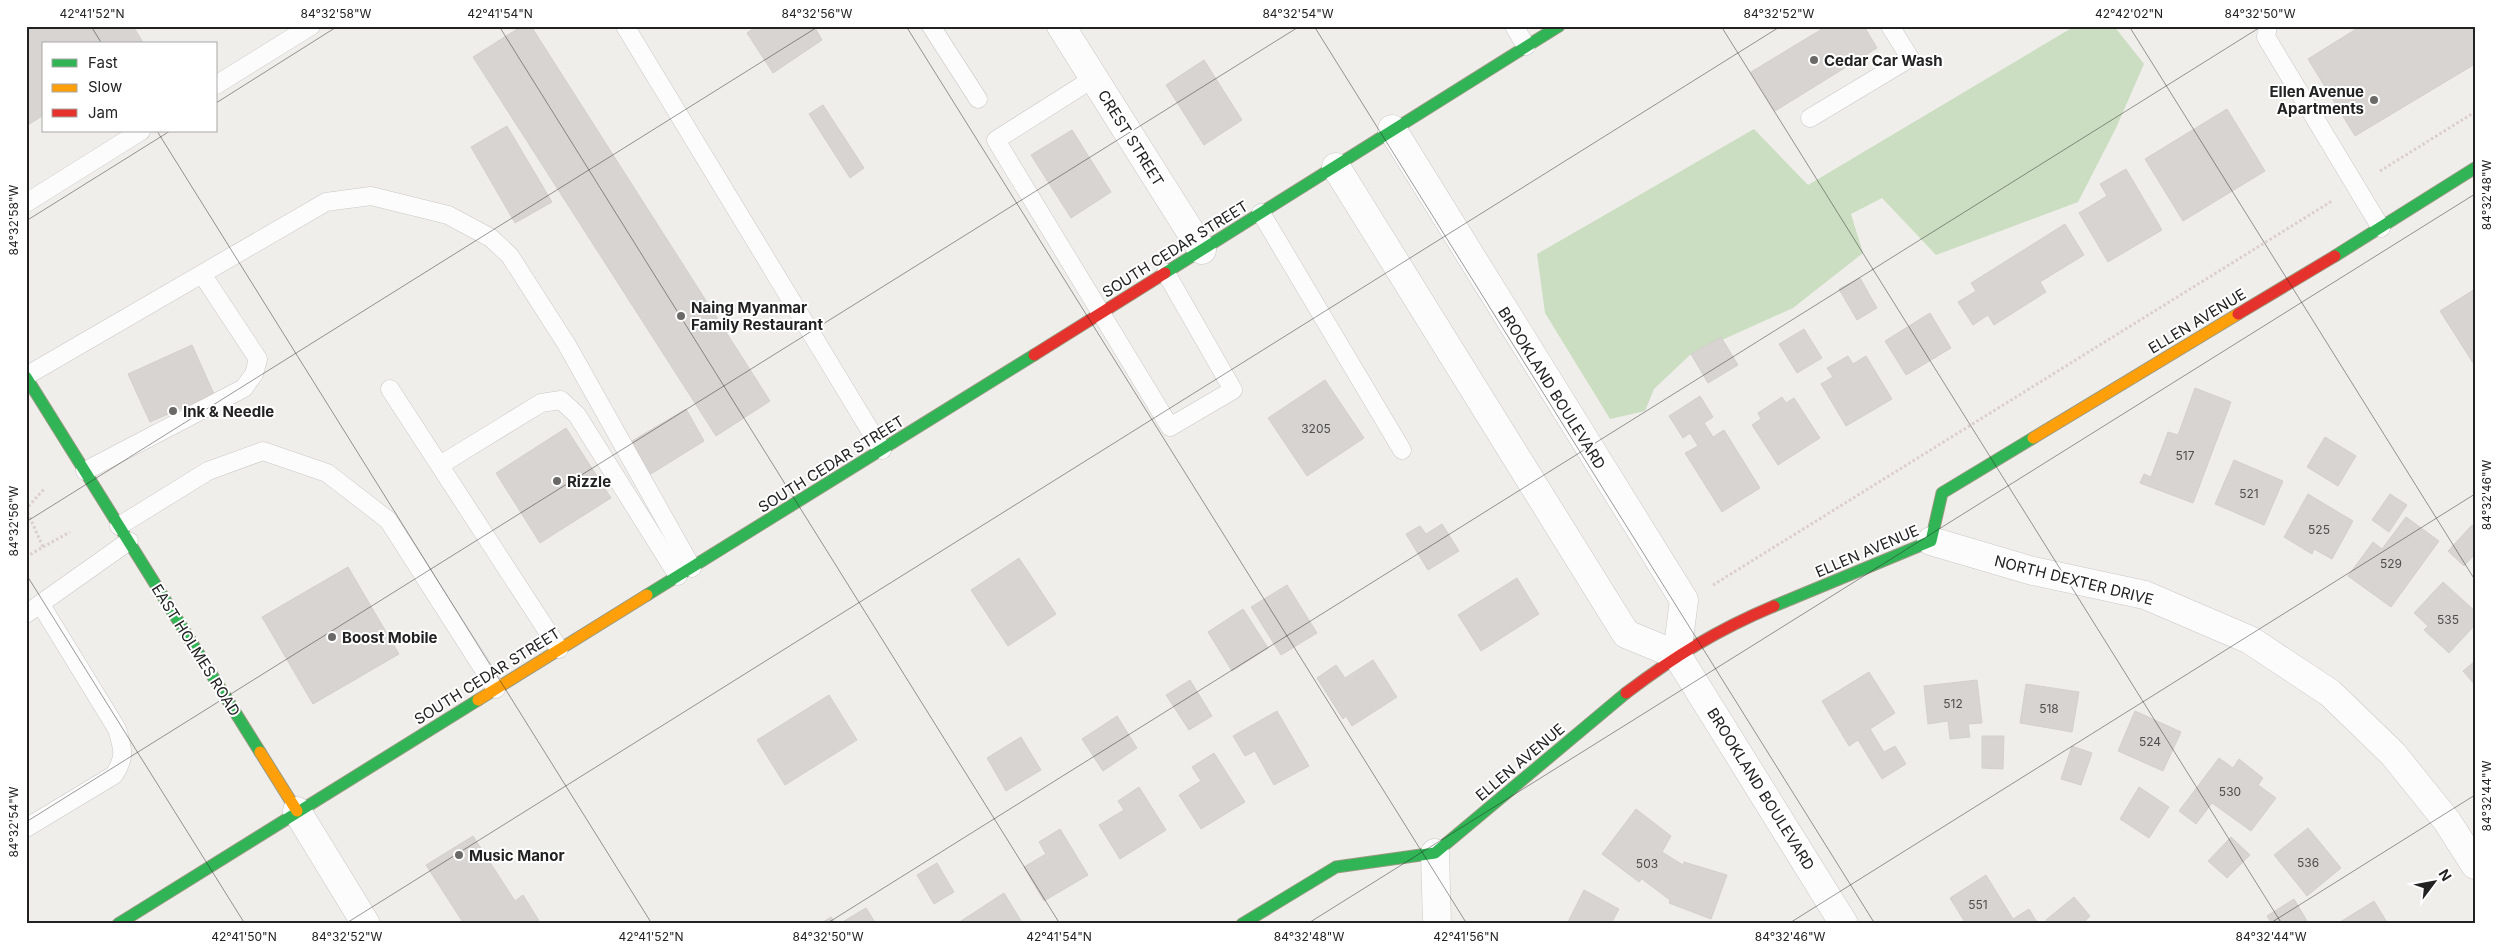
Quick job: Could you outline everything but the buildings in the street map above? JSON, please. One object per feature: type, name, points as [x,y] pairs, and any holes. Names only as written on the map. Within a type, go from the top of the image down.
[{"type":"street","name":"CREST STREET","points":[[1061,26],[1202,250]]},
{"type":"street","name":"SOUTH CEDAR STREET","points":[[118,924],[297,811],[882,450],[1559,26]]},
{"type":"street","name":"BROOKLAND BOULEVARD","points":[[1392,129],[1684,600],[1677,655],[1844,924]]},
{"type":"street","points":[[1336,167],[1626,634],[1677,655]]},
{"type":"street","name":"ELLEN AVENUE","points":[[1435,852],[1624,694],[1677,655],[1736,622],[1931,541],[1942,493],[2381,228],[2475,168]]},
{"type":"street","name":"EAST HOLMES ROAD","points":[[26,377],[366,924]]},
{"type":"street","name":"NORTH DEXTER DRIVE","points":[[1931,541],[2033,571],[2145,595],[2250,640],[2330,693],[2393,754],[2447,821],[2475,865]]},
{"type":"street","points":[[1242,924],[1336,868],[1435,852],[1437,924]]},
{"type":"lane","points":[[218,84],[311,26]]},
{"type":"lane","points":[[625,26],[882,450]]},
{"type":"lane","points":[[931,26],[978,99]]},
{"type":"lane","points":[[1514,26],[1526,46]]},
{"type":"lane","points":[[1810,118],[1910,58],[1890,26]]},
{"type":"lane","points":[[2268,26],[2266,37],[2381,228]]},
{"type":"lane","points":[[1094,78],[996,140],[1170,427],[1233,390],[1166,273]]},
{"type":"lane","points":[[26,203],[140,132]]},
{"type":"lane","points":[[26,377],[326,202],[370,196],[448,215],[491,238],[510,256],[567,345],[685,572]]},
{"type":"lane","points":[[1261,213],[1402,450]]},
{"type":"lane","points":[[85,471],[244,388],[254,374],[258,359],[202,274]]},
{"type":"lane","points":[[390,389],[559,649]]},
{"type":"lane","points":[[440,465],[540,403],[561,400],[577,415],[685,572]]},
{"type":"lane","points":[[119,526],[208,471],[263,451],[327,473],[388,520],[496,689]]},
{"type":"lane","points":[[26,828],[114,775],[122,762],[117,729],[34,609],[129,541]]},
{"type":"path","points":[[1712,586],[2475,112]]},
{"type":"path","points":[[43,547],[26,509],[44,489]]},
{"type":"path","points":[[26,557],[70,532]]},
{"type":"green space","points":[[2075,26],[2114,26],[2144,64],[2116,128],[2078,202],[1936,255],[1882,198],[1851,214],[1863,253],[1793,308],[1691,354],[1654,389],[1645,411],[1610,419],[1545,313],[1537,254],[1754,129],[1808,185]]},
{"type":"traffic: fast","points":[[1165,273],[1559,26]]},
{"type":"traffic: fast","points":[[2335,256],[2475,168]]},
{"type":"traffic: fast","points":[[647,595],[1034,355]]},
{"type":"traffic: fast","points":[[26,377],[260,752]]},
{"type":"traffic: fast","points":[[1774,606],[1931,541],[1942,493],[2033,438]]},
{"type":"traffic: fast","points":[[1242,924],[1336,867],[1435,853],[1626,693]]},
{"type":"traffic: fast","points":[[118,924],[478,700]]},
{"type":"traffic: slow","points":[[2033,438],[2238,314]]},
{"type":"traffic: slow","points":[[478,700],[647,595]]},
{"type":"traffic: slow","points":[[260,752],[297,811]]},
{"type":"traffic: jam","points":[[2238,314],[2335,256]]},
{"type":"traffic: jam","points":[[1034,355],[1165,273]]},
{"type":"traffic: jam","points":[[1626,693],[1697,645],[1774,606]]},
{"type":"place","name":"Cedar Car Wash","points":[[1814,60]]},
{"type":"place","name":"Ellen Avenue Apartments","points":[[2374,100]]},
{"type":"place","name":"Naing Myanmar Family Restaurant","points":[[681,316]]},
{"type":"place","name":"Ink & Needle","points":[[173,411]]},
{"type":"place","name":"Rizzle","points":[[557,481]]},
{"type":"place","name":"Boost Mobile","points":[[332,637]]},
{"type":"place","name":"Music Manor","points":[[459,855]]}]
